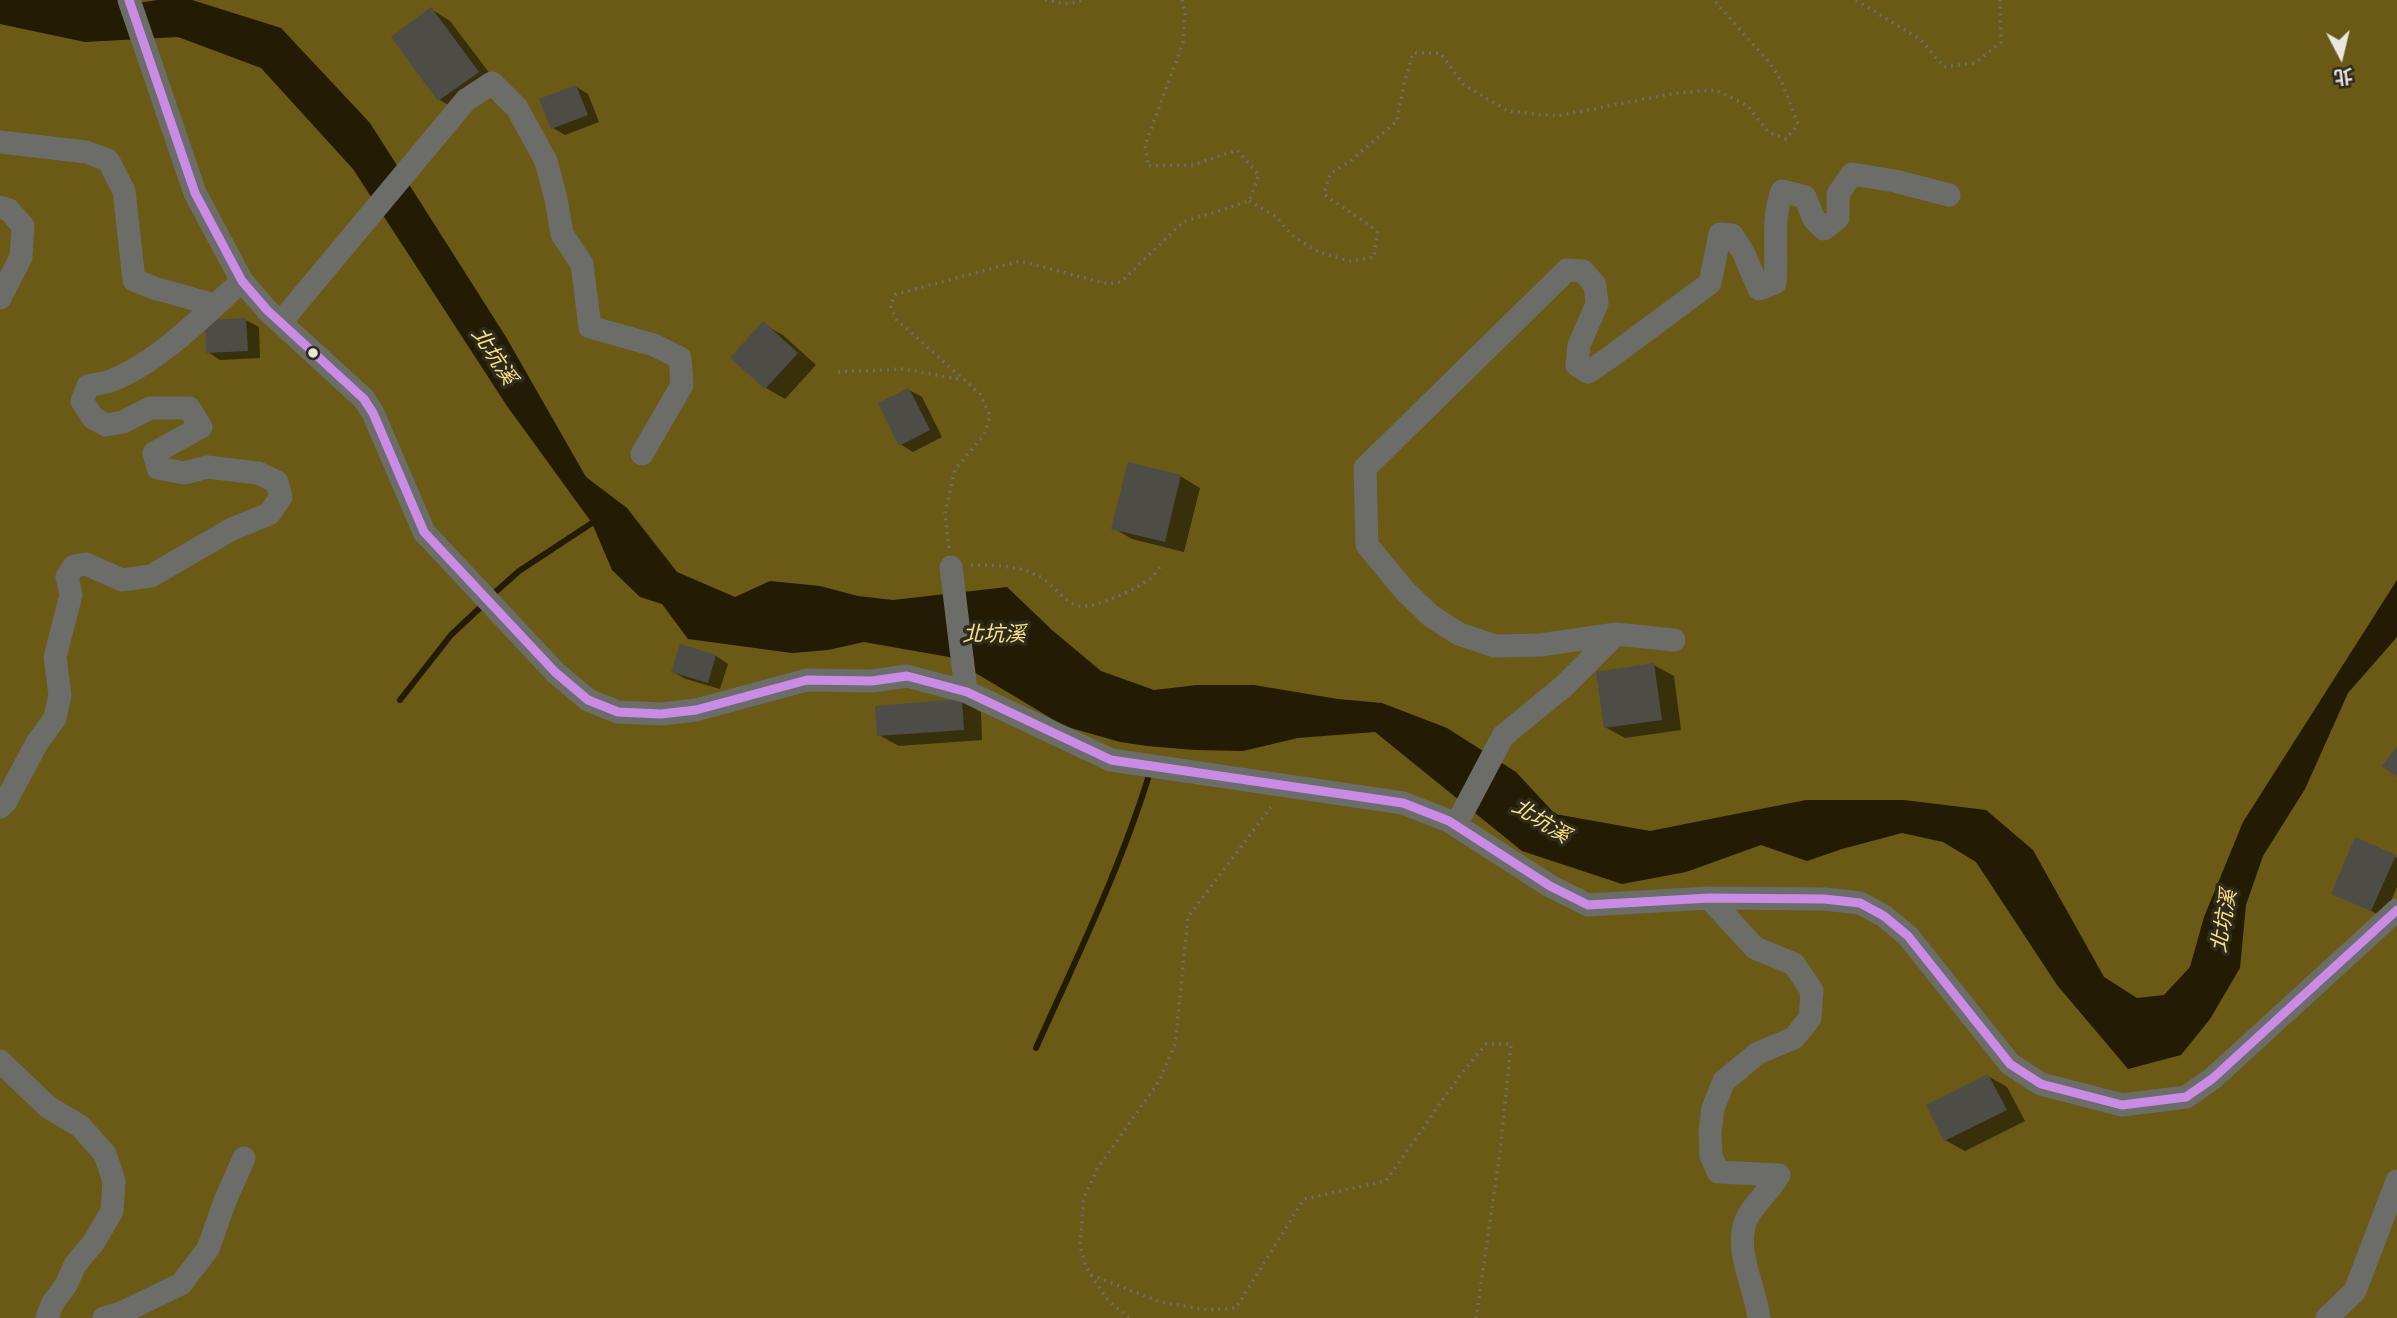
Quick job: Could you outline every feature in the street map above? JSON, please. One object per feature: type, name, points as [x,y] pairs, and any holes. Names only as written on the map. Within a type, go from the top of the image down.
[{"type":"street","points":[[129,0],[195,193],[242,281],[281,322],[364,399],[373,413],[424,533],[555,673],[587,700],[618,712],[661,714],[696,710],[807,680],[872,681],[907,676],[967,692],[1111,760],[1404,803],[1456,824],[1550,886],[1588,905],[1709,898],[1824,899],[1860,903],[1884,916],[1908,936],[2010,1064],[2041,1084],[2122,1105],[2186,1097],[2212,1079],[2397,912]]},
{"type":"street","points":[[281,322],[467,100],[492,83],[517,108],[546,161],[562,234],[582,264],[590,327],[654,345],[680,358],[682,385],[642,454]]},
{"type":"street","points":[[0,142],[86,152],[108,160],[124,191],[134,280],[154,289],[215,305]]},
{"type":"street","points":[[1674,640],[1616,634],[1539,645],[1495,646],[1459,634],[1431,615],[1405,591],[1367,545],[1365,468],[1567,270],[1584,271],[1595,285],[1597,303],[1579,345],[1577,365],[1588,372],[1710,284],[1720,234],[1732,234],[1759,289],[1775,283],[1776,208],[1782,191],[1805,197],[1814,219],[1824,229],[1838,218],[1839,194],[1852,174],[1895,181],[1949,195]]},
{"type":"street","points":[[0,206],[9,210],[23,226],[21,257],[0,298]]},
{"type":"street","points":[[0,807],[6,801],[37,743],[55,718],[60,695],[55,657],[71,595],[67,577],[74,566],[86,564],[122,580],[151,576],[232,529],[269,514],[281,497],[277,482],[258,473],[207,467],[184,473],[158,468],[155,453],[201,427],[189,408],[149,408],[123,422],[106,425],[93,418],[82,401],[88,386],[113,380],[133,371],[178,338],[242,281]]},
{"type":"street","points":[[951,566],[967,690]]},
{"type":"street","points":[[1456,824],[1503,736],[1564,686],[1616,634]]},
{"type":"street","points":[[1709,898],[1755,948],[1794,964],[1812,991],[1810,1017],[1794,1038],[1758,1053],[1724,1080],[1713,1108],[1711,1156],[1718,1172],[1779,1175],[1747,1217],[1741,1240],[1759,1318]]},
{"type":"street","points":[[0,1062],[48,1107],[80,1126],[106,1154],[114,1181],[113,1211],[94,1242],[75,1265],[52,1304],[47,1318]]},
{"type":"street","points":[[104,1318],[121,1313],[181,1284],[208,1249],[244,1158]]},
{"type":"street","points":[[2327,1318],[2355,1292],[2397,1181]]},
{"type":"path","points":[[1045,0],[1069,4],[1085,0]]},
{"type":"path","points":[[1182,0],[1185,15],[1183,43],[1144,145],[1148,166],[1193,165],[1237,150],[1259,175],[1249,201]]},
{"type":"path","points":[[1161,565],[1151,578],[1115,598],[1082,606],[1070,602],[1038,576],[1003,565],[951,566],[945,513],[955,469],[984,435],[990,416],[980,394],[896,319],[890,305],[896,294],[1020,261],[1108,284],[1121,282],[1183,222],[1249,201],[1275,216],[1292,235],[1318,252],[1350,261],[1374,257],[1377,232],[1361,217],[1337,205],[1324,194],[1330,174],[1349,162],[1397,121],[1413,53],[1440,53],[1464,85],[1508,111],[1556,116],[1677,93],[1716,90],[1748,106],[1768,132],[1786,139],[1798,124],[1781,80],[1769,62],[1714,0]]},
{"type":"path","points":[[1856,0],[1921,40],[1944,67],[1975,63],[2001,42],[2000,0]]},
{"type":"path","points":[[838,372],[904,369],[965,381]]},
{"type":"path","points":[[1129,1318],[1106,1298],[1086,1267],[1080,1246],[1084,1198],[1097,1169],[1160,1080],[1175,1044],[1188,917],[1287,786]]},
{"type":"path","points":[[1091,1275],[1161,1302],[1207,1310],[1236,1308],[1304,1199],[1386,1181],[1460,1075],[1486,1044],[1511,1044],[1500,1152],[1476,1318]]},
{"type":"shaded area","points":[[0,0],[2397,0],[2397,1318],[0,1318]]},
{"type":"water","name":"北坑溪","points":[[0,0],[120,0],[130,4],[158,0],[192,0],[281,28],[370,123],[506,337],[586,477],[627,508],[677,572],[735,597],[770,581],[820,586],[858,596],[893,600],[1007,587],[1101,671],[1154,690],[1197,685],[1254,685],[1338,699],[1382,703],[1447,728],[1516,772],[1555,814],[1650,831],[1806,800],[1904,800],[1986,810],[2033,850],[2104,977],[2137,998],[2164,995],[2190,967],[2204,917],[2243,822],[2397,580],[2397,637],[2348,693],[2305,789],[2263,856],[2246,905],[2240,968],[2210,1019],[2181,1055],[2128,1069],[2057,985],[1976,862],[1943,842],[1902,833],[1807,861],[1761,845],[1686,872],[1622,884],[1522,851],[1375,732],[1298,738],[1243,751],[1147,746],[1120,742],[1064,726],[949,657],[864,642],[828,650],[792,653],[688,639],[662,604],[640,597],[612,570],[592,523],[507,406],[353,169],[261,68],[178,37],[85,42],[0,24]]},
{"type":"building","points":[[431,7],[479,72],[438,101],[391,37]]},
{"type":"building","points":[[576,85],[588,115],[551,129],[539,99]]},
{"type":"building","points":[[246,318],[248,351],[206,353],[205,320]]},
{"type":"building","points":[[763,321],[798,353],[765,389],[730,358]]},
{"type":"building","points":[[909,388],[930,430],[899,446],[878,403]]},
{"type":"building","points":[[1128,462],[1181,475],[1165,542],[1111,529]]},
{"type":"building","points":[[680,644],[716,655],[708,683],[671,672]]},
{"type":"building","points":[[1654,663],[1662,720],[1604,728],[1596,672]]},
{"type":"building","points":[[962,699],[964,730],[877,736],[875,706]]},
{"type":"building","points":[[2397,747],[2397,777],[2382,766]]},
{"type":"building","points":[[2355,837],[2396,855],[2371,911],[2331,894]]},
{"type":"building","points":[[1988,1074],[2007,1110],[1944,1141],[1926,1105]]},
{"type":"waterway","points":[[491,596],[519,571],[597,517]]},
{"type":"waterway","points":[[400,700],[451,635],[484,604]]},
{"type":"waterway","points":[[1036,1048],[1112,877],[1150,772]]},
{"type":"transit line","points":[[129,0],[195,193],[242,281],[267,310],[364,399],[373,413],[424,532],[555,672],[588,700],[618,712],[661,714],[696,710],[807,680],[872,681],[907,676],[967,692],[1111,760],[1403,803],[1449,821],[1550,886],[1588,905],[1709,898],[1824,899],[1860,903],[1884,916],[1908,936],[2010,1064],[2041,1084],[2122,1105],[2186,1097],[2212,1079],[2397,910]]}]
